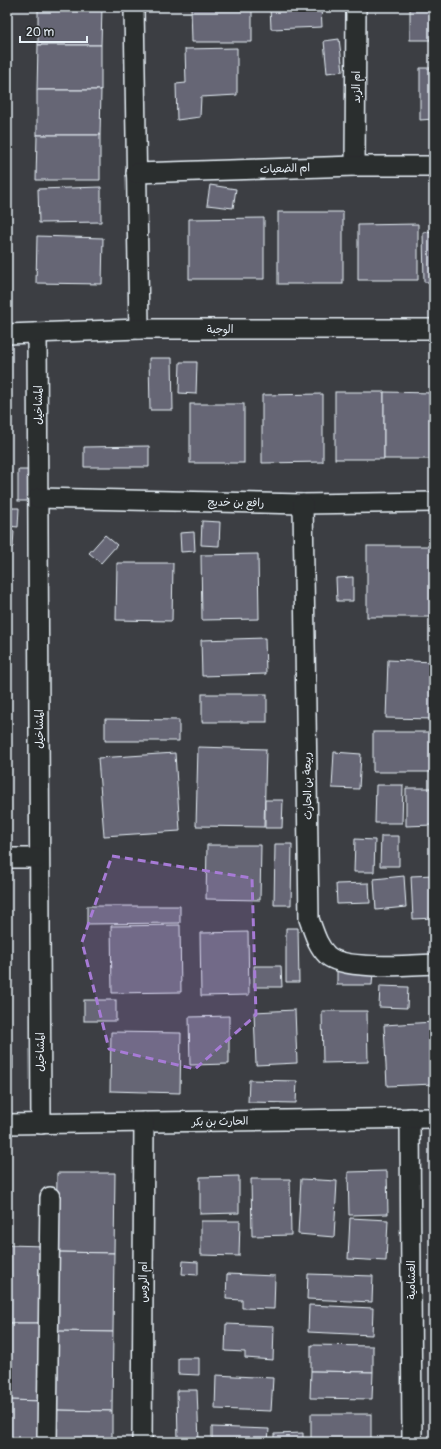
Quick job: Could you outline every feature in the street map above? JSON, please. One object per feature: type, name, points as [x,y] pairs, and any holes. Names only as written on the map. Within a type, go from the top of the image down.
[{"type":"street","points":[[134,7],[139,329]]},
{"type":"street","name":"ام الزبد","points":[[355,166],[356,7]]},
{"type":"street","name":"ام الضعيات","points":[[136,173],[355,166],[434,166]]},
{"type":"street","name":"الوجبة","points":[[7,334],[139,329],[434,329]]},
{"type":"street","name":"المشاخيل","points":[[37,333],[41,1124]]},
{"type":"street","name":"رافع بن خديج","points":[[38,498],[303,504],[434,502]]},
{"type":"street","name":"ربيعة بن الحارث","points":[[303,504],[309,919],[317,941],[328,956],[345,963],[364,966],[434,964]]},
{"type":"street","points":[[7,858],[40,858]]},
{"type":"street","name":"الغشامية","points":[[410,1118],[412,1442]]},
{"type":"street","name":"الحارث بن بكر","points":[[7,1124],[434,1118]]},
{"type":"street","name":"ام الروس","points":[[142,1442],[144,1122]]},
{"type":"street","points":[[47,1442],[50,1197]]},
{"type":"highlighted area","points":[[112,856],[252,878],[256,1015],[195,1069],[109,1049],[82,942]]},
{"type":"building","points":[[38,7],[102,7],[101,45],[38,45]]},
{"type":"building","points":[[191,7],[252,7],[252,42],[192,42]]},
{"type":"building","points":[[270,7],[321,7],[322,27],[271,29]]},
{"type":"building","points":[[410,7],[434,7],[434,40],[410,40]]},
{"type":"building","points":[[339,39],[343,71],[327,73],[324,41]]},
{"type":"building","points":[[38,45],[101,45],[101,90],[37,90]]},
{"type":"building","points":[[237,48],[237,95],[201,97],[200,117],[177,120],[176,84],[186,83],[185,49]]},
{"type":"building","points":[[420,68],[434,68],[434,119],[420,120]]},
{"type":"building","points":[[37,90],[101,90],[100,135],[37,135]]},
{"type":"building","points":[[37,135],[100,135],[100,180],[36,180]]},
{"type":"building","points":[[210,185],[236,189],[233,208],[207,205]]},
{"type":"building","points":[[101,187],[101,222],[39,223],[38,189]]},
{"type":"building","points":[[7,205],[8,205],[7,247]]},
{"type":"building","points":[[278,212],[343,212],[343,284],[278,284]]},
{"type":"building","points":[[264,218],[264,279],[189,279],[189,219]]},
{"type":"building","points":[[418,224],[418,280],[358,280],[358,225]]},
{"type":"building","points":[[434,231],[434,282],[424,282],[423,232]]},
{"type":"building","points":[[37,236],[103,238],[102,284],[36,283]]},
{"type":"building","points":[[149,358],[172,358],[173,410],[150,410]]},
{"type":"building","points":[[180,362],[197,362],[196,394],[179,393]]},
{"type":"building","points":[[335,392],[384,392],[384,459],[335,459]]},
{"type":"building","points":[[384,392],[433,393],[432,459],[384,459]]},
{"type":"building","points":[[433,393],[434,459],[432,459]]},
{"type":"building","points":[[323,394],[323,462],[262,463],[262,395]]},
{"type":"building","points":[[190,404],[244,404],[244,463],[190,463]]},
{"type":"building","points":[[149,446],[149,467],[84,467],[84,447]]},
{"type":"building","points":[[18,470],[33,470],[33,501],[18,501]]},
{"type":"building","points":[[7,508],[19,508],[18,527],[7,526]]},
{"type":"building","points":[[202,521],[220,522],[219,546],[201,545]]},
{"type":"building","points":[[7,531],[14,531],[13,547],[7,547]]},
{"type":"building","points":[[194,532],[195,551],[181,552],[180,533]]},
{"type":"building","points":[[105,535],[117,545],[101,563],[89,553]]},
{"type":"building","points":[[367,546],[434,546],[434,617],[367,617]]},
{"type":"building","points":[[258,554],[259,619],[202,620],[201,555]]},
{"type":"building","points":[[117,563],[173,563],[172,621],[116,620]]},
{"type":"building","points":[[353,577],[353,601],[337,601],[336,578]]},
{"type":"building","points":[[265,638],[266,674],[202,676],[201,640]]},
{"type":"building","points":[[388,660],[434,662],[434,719],[386,718]]},
{"type":"building","points":[[202,694],[267,694],[267,722],[202,722]]},
{"type":"building","points":[[105,719],[179,720],[179,741],[105,741]]},
{"type":"building","points":[[373,732],[431,732],[431,772],[373,772]]},
{"type":"building","points":[[198,747],[266,749],[264,827],[196,826]]},
{"type":"building","points":[[334,752],[361,754],[359,789],[332,788]]},
{"type":"building","points":[[175,753],[180,831],[104,836],[98,758]]},
{"type":"building","points":[[376,785],[403,785],[402,823],[375,823]]},
{"type":"building","points":[[406,788],[433,788],[433,825],[406,826]]},
{"type":"building","points":[[265,800],[283,800],[282,828],[265,828]]},
{"type":"building","points":[[381,836],[399,836],[399,866],[380,866]]},
{"type":"building","points":[[355,839],[375,840],[374,872],[354,872]]},
{"type":"building","points":[[275,844],[292,844],[291,905],[274,905]]},
{"type":"building","points":[[207,845],[261,845],[260,900],[206,899]]},
{"type":"building","points":[[434,875],[434,918],[413,919],[411,876]]},
{"type":"building","points":[[404,876],[406,907],[376,910],[374,879]]},
{"type":"building","points":[[369,883],[370,903],[337,904],[336,884]]},
{"type":"building","points":[[87,906],[180,906],[180,923],[87,924]]},
{"type":"building","points":[[7,916],[9,916],[9,930],[7,930]]},
{"type":"building","points":[[180,925],[181,992],[112,993],[111,926]]},
{"type":"building","points":[[286,928],[298,928],[299,982],[286,982]]},
{"type":"building","points":[[248,932],[249,995],[201,996],[200,933]]},
{"type":"building","points":[[254,966],[281,966],[282,987],[254,987]]},
{"type":"building","points":[[337,971],[373,972],[372,985],[337,985]]},
{"type":"building","points":[[380,986],[408,987],[407,1008],[379,1007]]},
{"type":"building","points":[[84,1000],[116,1000],[116,1021],[84,1021]]},
{"type":"building","points":[[295,1010],[297,1063],[256,1065],[254,1012]]},
{"type":"building","points":[[322,1011],[367,1011],[368,1062],[323,1063]]},
{"type":"building","points":[[229,1016],[229,1064],[190,1065],[189,1017]]},
{"type":"building","points":[[434,1022],[434,1084],[387,1086],[384,1025]]},
{"type":"building","points":[[111,1032],[181,1033],[180,1093],[110,1091]]},
{"type":"building","points":[[7,1056],[13,1056],[13,1069],[7,1070]]},
{"type":"building","points":[[249,1080],[297,1081],[296,1103],[248,1102]]},
{"type":"building","points":[[387,1171],[388,1214],[349,1215],[348,1172]]},
{"type":"building","points":[[57,1173],[115,1173],[114,1253],[56,1252]]},
{"type":"building","points":[[239,1176],[239,1213],[200,1214],[200,1177]]},
{"type":"building","points":[[251,1179],[290,1179],[291,1235],[252,1236]]},
{"type":"building","points":[[301,1179],[337,1181],[334,1237],[298,1234]]},
{"type":"building","points":[[350,1218],[388,1220],[386,1261],[348,1259]]},
{"type":"building","points":[[201,1221],[240,1221],[239,1256],[201,1255]]},
{"type":"building","points":[[7,1245],[45,1246],[43,1323],[7,1323]]},
{"type":"building","points":[[56,1252],[114,1253],[113,1332],[55,1331]]},
{"type":"building","points":[[183,1261],[198,1262],[198,1275],[182,1274]]},
{"type":"building","points":[[227,1274],[275,1276],[274,1309],[242,1308],[242,1300],[226,1299]]},
{"type":"building","points":[[308,1274],[373,1276],[372,1302],[307,1299]]},
{"type":"building","points":[[309,1305],[373,1308],[372,1335],[308,1332]]},
{"type":"building","points":[[7,1323],[43,1323],[42,1401],[7,1400]]},
{"type":"building","points":[[226,1324],[274,1326],[273,1360],[245,1358],[245,1352],[225,1351]]},
{"type":"building","points":[[55,1331],[113,1332],[112,1411],[54,1410]]},
{"type":"building","points":[[311,1345],[373,1346],[373,1372],[311,1371]]},
{"type":"building","points":[[178,1358],[199,1358],[199,1375],[178,1374]]},
{"type":"building","points":[[311,1371],[373,1372],[372,1399],[310,1398]]},
{"type":"building","points":[[216,1375],[273,1378],[271,1411],[215,1409]]},
{"type":"building","points":[[177,1390],[197,1390],[199,1442],[178,1442]]},
{"type":"building","points":[[7,1400],[42,1401],[41,1442],[7,1442]]},
{"type":"building","points":[[54,1410],[112,1411],[112,1442],[53,1442]]},
{"type":"building","points":[[311,1414],[371,1414],[371,1441],[311,1441]]},
{"type":"building","points":[[212,1427],[269,1429],[268,1442],[212,1442]]},
{"type":"building","points":[[303,1433],[303,1442],[274,1442],[274,1434]]},
{"type":"building","points":[[371,1441],[371,1442],[311,1442]]}]
